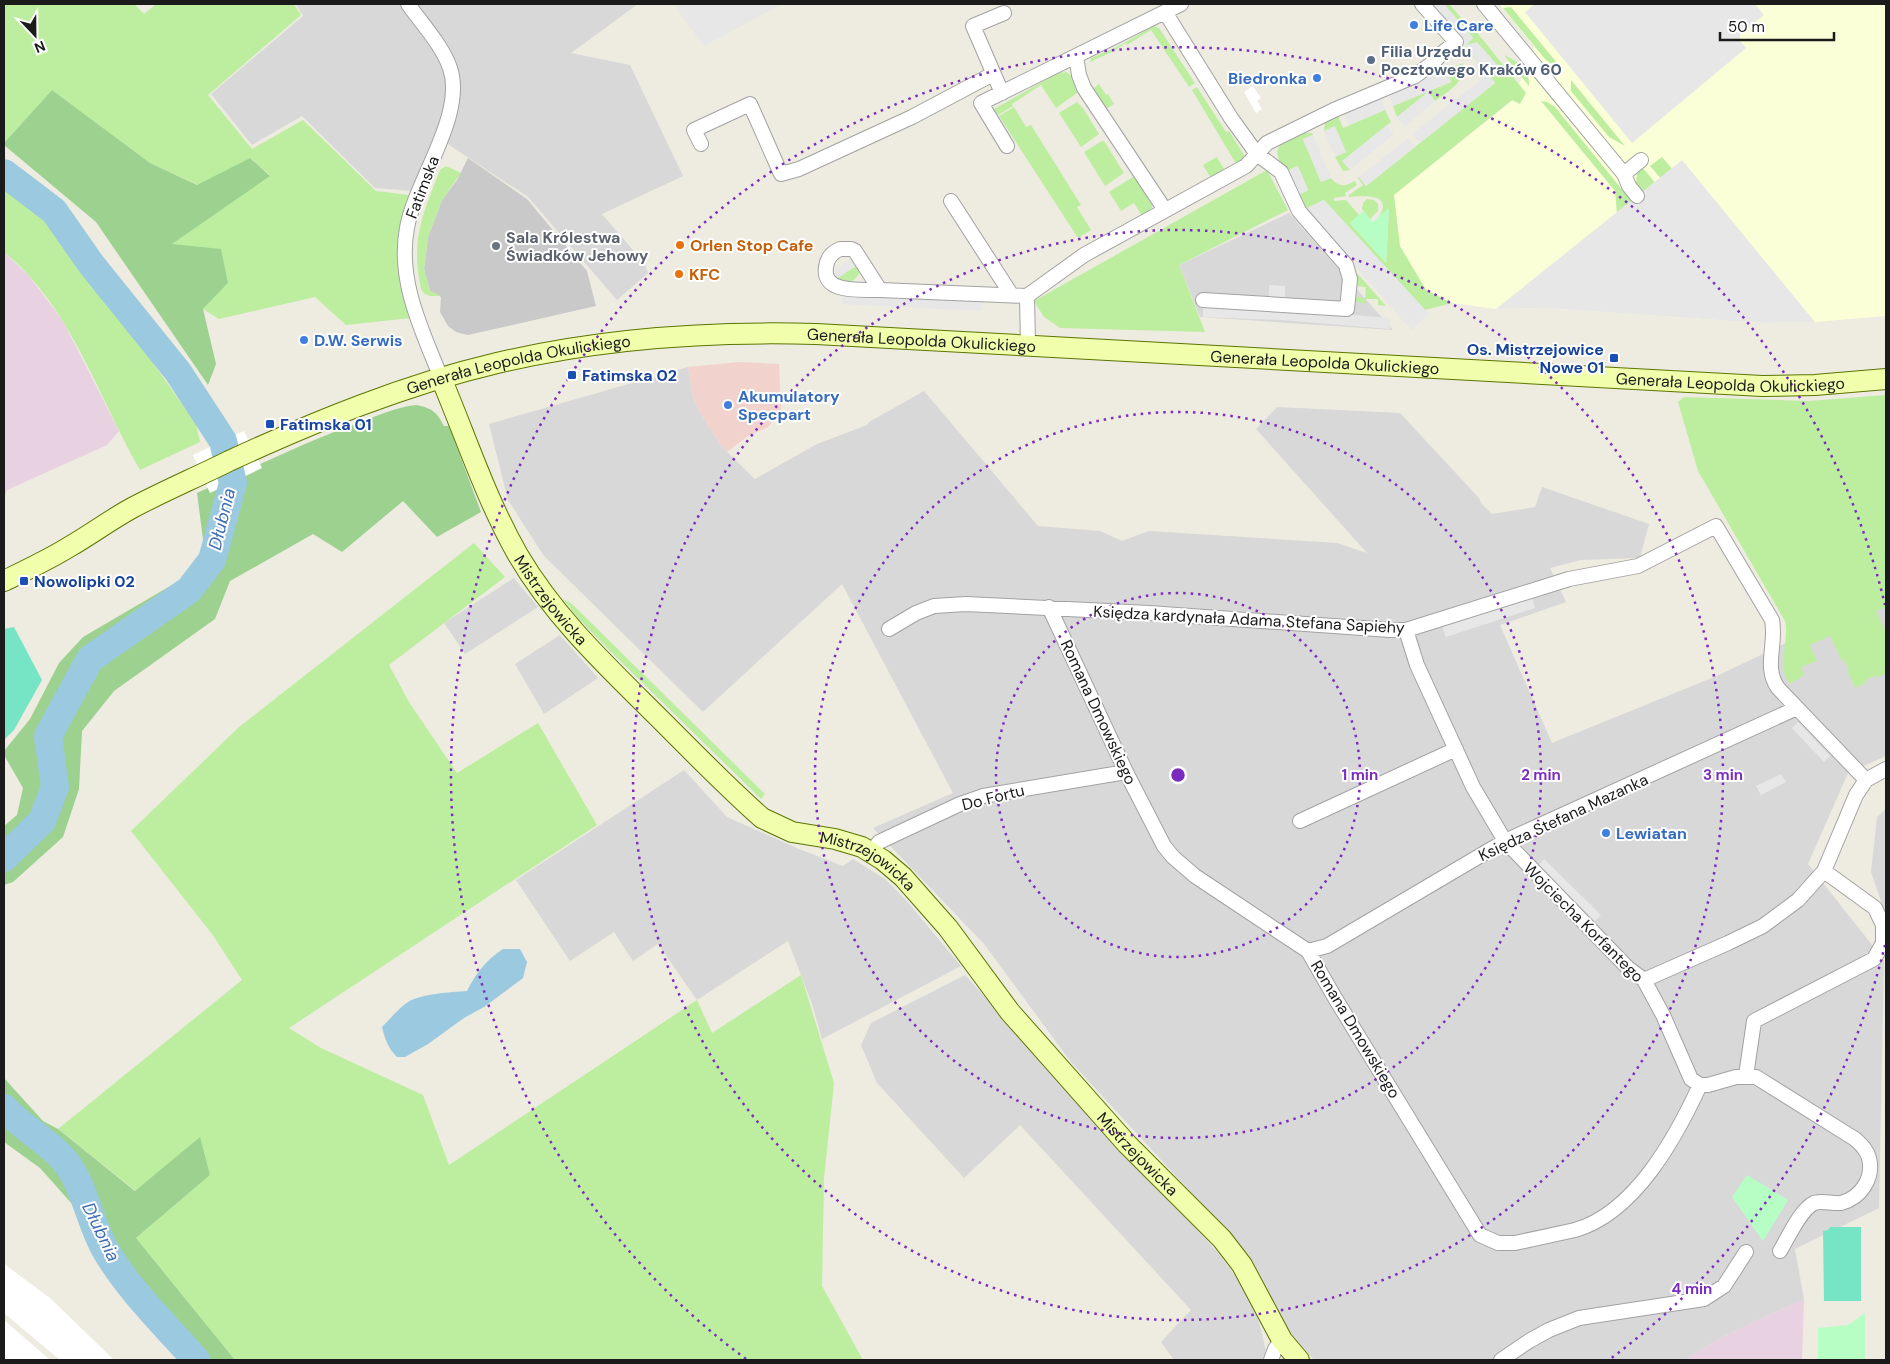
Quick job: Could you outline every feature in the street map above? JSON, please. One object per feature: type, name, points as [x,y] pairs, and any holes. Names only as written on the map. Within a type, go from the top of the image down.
[{"type":"main road","name":"Generała Leopolda Okulickiego","points":[[4,581],[44,562],[131,508],[253,450],[340,412],[441,378],[498,363],[559,351],[640,339],[709,334],[816,334],[1762,386],[1815,385],[1886,379]]},
{"type":"main road","name":"Mistrzejowicka","points":[[441,378],[485,485],[515,548],[545,595],[572,629],[614,673],[762,818],[792,832],[844,841],[871,852],[894,869],[921,896],[948,928],[1010,1012],[1127,1144],[1222,1239],[1242,1265],[1282,1340],[1299,1360]]},
{"type":"street","name":"Fatimska","points":[[408,4],[444,55],[450,68],[452,80],[452,97],[448,116],[441,140],[410,214],[405,248],[406,270],[413,306],[441,378]]},
{"type":"street","points":[[1007,146],[981,104],[1181,4]]},
{"type":"street","points":[[880,290],[1027,296],[1084,255],[1246,166],[1267,143],[1334,110],[1415,76],[1434,62],[1440,54],[1456,42],[1422,4]]},
{"type":"street","points":[[1484,4],[1624,174],[1637,196]]},
{"type":"street","points":[[1165,12],[1231,118],[1257,154],[1281,172],[1299,212],[1347,268],[1350,278],[1347,309],[1202,300]]},
{"type":"street","points":[[1002,94],[973,26],[1004,13]]},
{"type":"street","points":[[1076,56],[1079,75],[1084,88],[1165,210]]},
{"type":"street","points":[[701,144],[694,130],[750,104],[781,174],[799,169],[886,129],[993,74]]},
{"type":"street","points":[[1624,174],[1641,160]]},
{"type":"street","points":[[951,202],[1011,294]]},
{"type":"street","points":[[1027,296],[1028,345]]},
{"type":"street","name":"Księdza kardynała Adama Stefana Sapiehy","points":[[889,629],[916,613],[934,606],[966,604],[1049,607],[1406,630],[1549,584],[1587,574],[1638,566],[1716,526],[1772,620],[1773,633],[1770,669],[1772,679],[1797,708]]},
{"type":"street","name":"Romana Dmowskiego","points":[[1049,607],[1126,772],[1164,846],[1183,867],[1308,951],[1480,1235],[1498,1243],[1515,1242],[1585,1227],[1604,1218],[1639,1185],[1663,1154],[1700,1085]]},
{"type":"street","name":"Wojciecha Korfantego","points":[[1406,630],[1417,664],[1473,787],[1506,841],[1628,968],[1644,980],[1663,1015],[1691,1079],[1700,1085]]},
{"type":"street","points":[[1797,708],[1866,780]]},
{"type":"street","name":"Księdza Stefana Mazanka","points":[[1308,951],[1327,946],[1506,841],[1797,708]]},
{"type":"street","points":[[1300,821],[1456,750]]},
{"type":"street","points":[[1644,980],[1763,926],[1798,900],[1824,871],[1856,795],[1866,780],[1886,769]]},
{"type":"street","name":"Do Fortu","points":[[871,852],[879,842],[960,804],[983,796],[1126,772]]},
{"type":"street","points":[[1746,1076],[1754,1021],[1874,959],[1883,943],[1883,925],[1875,908],[1824,871]]},
{"type":"street","points":[[1700,1085],[1708,1086],[1736,1077],[1756,1077],[1856,1139],[1869,1158],[1869,1179],[1864,1187],[1855,1196],[1841,1202],[1815,1202],[1804,1211],[1780,1251]]},
{"type":"street","points":[[1501,1360],[1549,1330],[1579,1318],[1704,1299],[1724,1286],[1746,1252]]},
{"type":"street","points":[[1271,1360],[1275,1349],[1282,1340]]},
{"type":"shaded area","points":[[296,4],[638,4],[571,53],[630,65],[683,176],[602,214],[644,263],[648,273],[617,300],[528,197],[434,135],[412,191],[375,188],[302,116],[252,145],[211,94],[303,16]]},
{"type":"shaded area","points":[[673,4],[782,4],[704,46]]},
{"type":"shaded area","points":[[1429,4],[1444,4],[1473,38],[1466,45],[1477,42],[1501,69],[1488,74]]},
{"type":"shaded area","points":[[1499,4],[1886,4],[1886,316],[1815,322],[1760,323],[1546,308],[1496,309],[1452,303],[1426,290],[1399,246],[1393,195],[1513,100],[1534,46]]},
{"type":"shaded area","points":[[1535,4],[1755,4],[1764,15],[1740,34],[1740,41],[1746,48],[1632,143],[1525,12]]},
{"type":"shaded area","points":[[1446,70],[1451,82],[1393,106],[1388,94]]},
{"type":"shaded area","points":[[1488,74],[1495,83],[1420,143],[1412,134]]},
{"type":"shaded area","points":[[1428,92],[1435,101],[1405,126],[1397,117]]},
{"type":"shaded area","points":[[1381,99],[1385,110],[1349,125],[1344,114]]},
{"type":"shaded area","points":[[1387,125],[1394,134],[1350,170],[1342,161]]},
{"type":"shaded area","points":[[1335,126],[1346,152],[1335,157],[1324,131]]},
{"type":"shaded area","points":[[1313,135],[1331,178],[1321,182],[1303,139]]},
{"type":"shaded area","points":[[1408,138],[1415,147],[1366,186],[1359,177]]},
{"type":"shaded area","points":[[468,158],[527,199],[587,271],[596,306],[468,335],[456,332],[448,326],[440,312],[441,297],[430,291],[424,269],[428,237],[442,200],[457,180]]},
{"type":"shaded area","points":[[1682,160],[1815,322],[1760,323],[1546,308],[1496,309]]},
{"type":"shaded area","points":[[1297,166],[1308,190],[1299,195],[1287,171]]},
{"type":"shaded area","points":[[1324,200],[1429,314],[1411,330],[1305,209]]},
{"type":"shaded area","points":[[1289,213],[1393,330],[1200,317],[1179,265]]},
{"type":"shaded area","points":[[4,252],[29,276],[63,321],[119,431],[107,445],[7,490],[4,500]]},
{"type":"shaded area","points":[[854,257],[859,264],[836,279],[831,272]]},
{"type":"shaded area","points":[[1269,285],[1285,286],[1285,298],[1269,297]]},
{"type":"shaded area","points":[[840,293],[984,300],[981,311],[842,304],[843,296]]},
{"type":"shaded area","points":[[1203,306],[1279,309],[1390,318],[1390,329],[1280,320],[1203,317]]},
{"type":"shaded area","points":[[740,362],[779,364],[781,411],[768,427],[748,436],[727,452],[701,414],[693,397],[688,367]]},
{"type":"shaded area","points":[[688,367],[693,397],[701,414],[722,447],[755,479],[817,444],[867,425],[869,422],[924,391],[1038,526],[1100,531],[1122,541],[1149,531],[1337,543],[1367,553],[1256,429],[1277,407],[1400,413],[1492,514],[1535,507],[1542,487],[1649,524],[1640,558],[1581,560],[1550,568],[1566,602],[1500,625],[1552,743],[1719,675],[1886,595],[1886,756],[1848,773],[1808,864],[1884,960],[1879,1208],[1795,1249],[1804,1299],[1724,1336],[1684,1360],[1314,1360],[1294,1338],[1208,1211],[1071,1062],[984,944],[873,828],[953,793],[842,584],[703,712],[544,556],[508,500],[489,424]]},
{"type":"shaded area","points":[[514,578],[538,607],[465,654],[444,623]]},
{"type":"shaded area","points":[[1532,597],[1535,608],[1446,637],[1442,626]]},
{"type":"shaded area","points":[[560,635],[598,678],[544,714],[515,664]]},
{"type":"shaded area","points":[[1798,722],[1830,756],[1824,762],[1792,728]]},
{"type":"shaded area","points":[[684,770],[727,817],[843,866],[853,859],[885,879],[905,899],[961,966],[822,1039],[812,1004],[788,941],[697,1000],[658,944],[633,961],[614,932],[570,961],[516,880]]},
{"type":"shaded area","points":[[1781,774],[1786,782],[1761,795],[1756,786]]},
{"type":"shaded area","points":[[1886,809],[1886,916],[1871,872],[1877,817]]},
{"type":"shaded area","points":[[1544,859],[1601,915],[1595,921],[1539,865]]},
{"type":"shaded area","points":[[965,975],[1219,1254],[1254,1301],[1266,1351],[1262,1360],[1174,1360],[1161,1342],[1191,1310],[1020,1125],[964,1178],[877,1083],[861,1045],[871,1023]]},
{"type":"shaded area","points":[[1804,1299],[1802,1360],[1684,1360],[1724,1336]]},
{"type":"green space","points":[[4,4],[134,4],[144,14],[156,4],[294,4],[301,15],[208,95],[252,149],[303,120],[376,191],[409,195],[401,223],[411,318],[346,325],[315,297],[219,319],[203,309],[228,283],[172,244],[270,175],[250,158],[198,185],[150,163],[52,90],[4,143]]},
{"type":"green space","points":[[1444,4],[1449,4],[1464,21],[1470,24],[1526,93],[1520,104],[1512,100],[1394,195],[1400,246],[1426,290],[1452,303],[1425,310],[1324,200],[1305,209],[1299,195],[1308,190],[1298,166],[1287,171],[1279,161],[1277,151],[1283,143],[1304,133],[1312,133],[1313,135],[1303,139],[1321,182],[1331,178],[1336,183],[1345,185],[1355,181],[1357,185],[1345,193],[1346,196],[1334,198],[1334,201],[1346,200],[1359,215],[1350,223],[1386,263],[1389,209],[1378,218],[1383,204],[1380,200],[1362,196],[1349,197],[1349,195],[1363,185],[1358,178],[1366,186],[1495,83],[1464,46],[1473,38]]},
{"type":"green space","points":[[1511,7],[1558,64],[1550,63],[1545,59],[1503,8]]},
{"type":"green space","points":[[1154,26],[1159,28],[1195,83],[1189,87],[1151,30],[1127,45],[1126,43],[1090,62],[1091,58],[1117,47]]},
{"type":"green space","points":[[1504,55],[1522,66],[1529,80],[1529,86]]},
{"type":"green space","points":[[1463,63],[1462,76],[1451,90],[1435,101],[1428,92],[1397,117],[1393,106],[1451,82],[1446,70]]},
{"type":"green space","points":[[1067,72],[1075,80],[1077,93],[1056,108],[1041,85],[998,115],[994,109],[1058,73]]},
{"type":"green space","points":[[1571,80],[1625,146],[1609,137],[1571,91]]},
{"type":"green space","points":[[1099,84],[1114,104],[1104,110],[1091,90]]},
{"type":"green space","points":[[1197,87],[1226,132],[1229,131],[1245,159],[1238,163],[1235,162],[1192,90]]},
{"type":"green space","points":[[52,90],[150,163],[197,185],[250,158],[270,176],[172,244],[221,249],[228,283],[203,309],[216,364],[208,385],[96,222],[4,145]]},
{"type":"green space","points":[[1541,101],[1555,107],[1633,203],[1617,214],[1615,191]]},
{"type":"green space","points":[[1077,102],[1083,108],[1099,134],[1081,147],[1059,113]]},
{"type":"green space","points":[[1014,107],[1026,127],[1031,125],[1081,205],[1077,207],[1091,230],[1078,238],[999,116]]},
{"type":"green space","points":[[1385,110],[1391,122],[1343,161],[1350,170],[1343,171],[1335,157],[1346,152],[1335,127],[1324,131],[1325,123],[1338,116],[1343,128]]},
{"type":"green space","points":[[1104,141],[1124,173],[1105,186],[1084,152]]},
{"type":"green space","points":[[1217,157],[1225,171],[1212,180],[1203,165]]},
{"type":"green space","points":[[1662,157],[1674,171],[1663,181],[1650,166]]},
{"type":"green space","points":[[446,166],[461,173],[442,200],[428,237],[424,269],[430,291],[441,296],[431,296],[422,291],[420,285],[417,248],[425,210],[440,170]]},
{"type":"green space","points":[[1643,168],[1657,185],[1641,192],[1636,184],[1637,172]]},
{"type":"green space","points":[[1267,170],[1288,210],[1179,265],[1205,332],[1060,328],[1044,317],[1034,301]]},
{"type":"green space","points":[[1136,175],[1152,201],[1152,208],[1142,216],[1134,203],[1121,211],[1109,192]]},
{"type":"green space","points":[[4,186],[43,218],[122,319],[196,424],[200,442],[140,470],[65,325],[48,299],[27,274],[4,252]]},
{"type":"green space","points":[[1367,199],[1374,200],[1378,204],[1378,211],[1370,219],[1362,209],[1363,203]]},
{"type":"green space","points":[[1389,208],[1386,263],[1350,223],[1363,211],[1373,222]]},
{"type":"green space","points":[[859,264],[861,268],[859,273],[851,282],[836,279]]},
{"type":"green space","points":[[1357,273],[1386,306],[1378,305],[1378,299],[1366,299],[1366,304],[1355,301],[1354,297],[1365,298],[1366,287],[1355,286]]},
{"type":"green space","points":[[1886,395],[1886,607],[1876,611],[1886,632],[1886,666],[1884,668],[1886,673],[1877,678],[1876,675],[1855,688],[1847,670],[1849,669],[1844,660],[1842,661],[1830,636],[1810,645],[1817,661],[1801,667],[1804,675],[1790,684],[1786,677],[1783,662],[1786,637],[1785,621],[1698,471],[1678,402],[1684,397],[1808,401]]},
{"type":"green space","points":[[416,405],[433,411],[444,426],[449,426],[481,512],[437,537],[403,501],[342,552],[313,534],[230,581],[215,619],[114,691],[82,731],[79,789],[63,837],[13,882],[4,885],[4,826],[17,815],[23,788],[4,755],[4,751],[30,719],[59,663],[83,637],[194,572],[204,547],[197,493],[337,431],[394,410]]},
{"type":"green space","points":[[474,543],[505,577],[389,665],[409,702],[457,773],[538,723],[597,825],[289,1028],[321,1048],[423,1095],[449,1165],[697,1000],[712,1033],[801,975],[834,1083],[824,1179],[822,1286],[863,1360],[235,1360],[136,1238],[210,1175],[198,1139],[136,1191],[58,1129],[242,980],[212,934],[131,831],[239,727]]},
{"type":"green space","points":[[563,599],[571,603],[765,794],[761,799],[611,652],[578,618]]},
{"type":"green space","points":[[14,627],[42,680],[14,730],[4,740],[4,629]]},
{"type":"green space","points":[[4,1078],[43,1121],[58,1129],[135,1191],[200,1137],[210,1175],[136,1238],[235,1360],[211,1360],[40,1168],[4,1142]]},
{"type":"green space","points":[[1747,1175],[1788,1200],[1763,1241],[1732,1197]]},
{"type":"green space","points":[[1830,1227],[1861,1227],[1861,1301],[1824,1301],[1823,1231],[1828,1230]]},
{"type":"green space","points":[[1865,1313],[1865,1360],[1818,1360],[1818,1328],[1848,1325]]},
{"type":"water","points":[[503,949],[520,949],[527,962],[523,978],[484,1007],[464,1018],[428,1044],[405,1057],[397,1057],[387,1043],[382,1027],[401,1007],[420,997],[467,991],[482,967]]},
{"type":"pier","points":[[1253,86],[1261,98],[1257,101],[1262,109],[1256,113],[1244,92]]},
{"type":"pier","points":[[244,431],[262,468],[210,493],[193,455]]},
{"type":"pier","points":[[4,1264],[50,1298],[114,1360],[60,1360],[4,1313]]},
{"type":"pier","points":[[4,1320],[50,1360],[4,1360]]},
{"type":"waterway","name":"Dłubnia","points":[[4,173],[54,211],[91,264],[178,372],[223,441],[233,483],[212,560],[189,590],[90,659],[48,736],[55,787],[42,821],[4,858]]},
{"type":"waterway","name":"Dłubnia","points":[[4,1108],[64,1160],[77,1181],[95,1227],[114,1264],[196,1360]]},
{"type":"place","name":"Life Care","points":[[1414,25]]},
{"type":"place","name":"Filia Urzędu Pocztowego Kraków 60","points":[[1371,60]]},
{"type":"place","name":"Biedronka","points":[[1317,78]]},
{"type":"place","name":"Orlen Stop Cafe","points":[[680,245]]},
{"type":"place","name":"Sala Królestwa Świadków Jehowy","points":[[496,246]]},
{"type":"place","name":"KFC","points":[[679,274]]},
{"type":"place","name":"D.W. Serwis","points":[[304,340]]},
{"type":"place","name":"Os. Mistrzejowice Nowe 01","points":[[1614,358]]},
{"type":"place","name":"Fatimska 02","points":[[572,375]]},
{"type":"place","name":"Akumulatory Specpart","points":[[728,405]]},
{"type":"place","name":"Fatimska 01","points":[[270,424]]},
{"type":"place","name":"Nowolipki 02","points":[[24,581]]},
{"type":"place","name":"Lewiatan","points":[[1606,833]]}]
